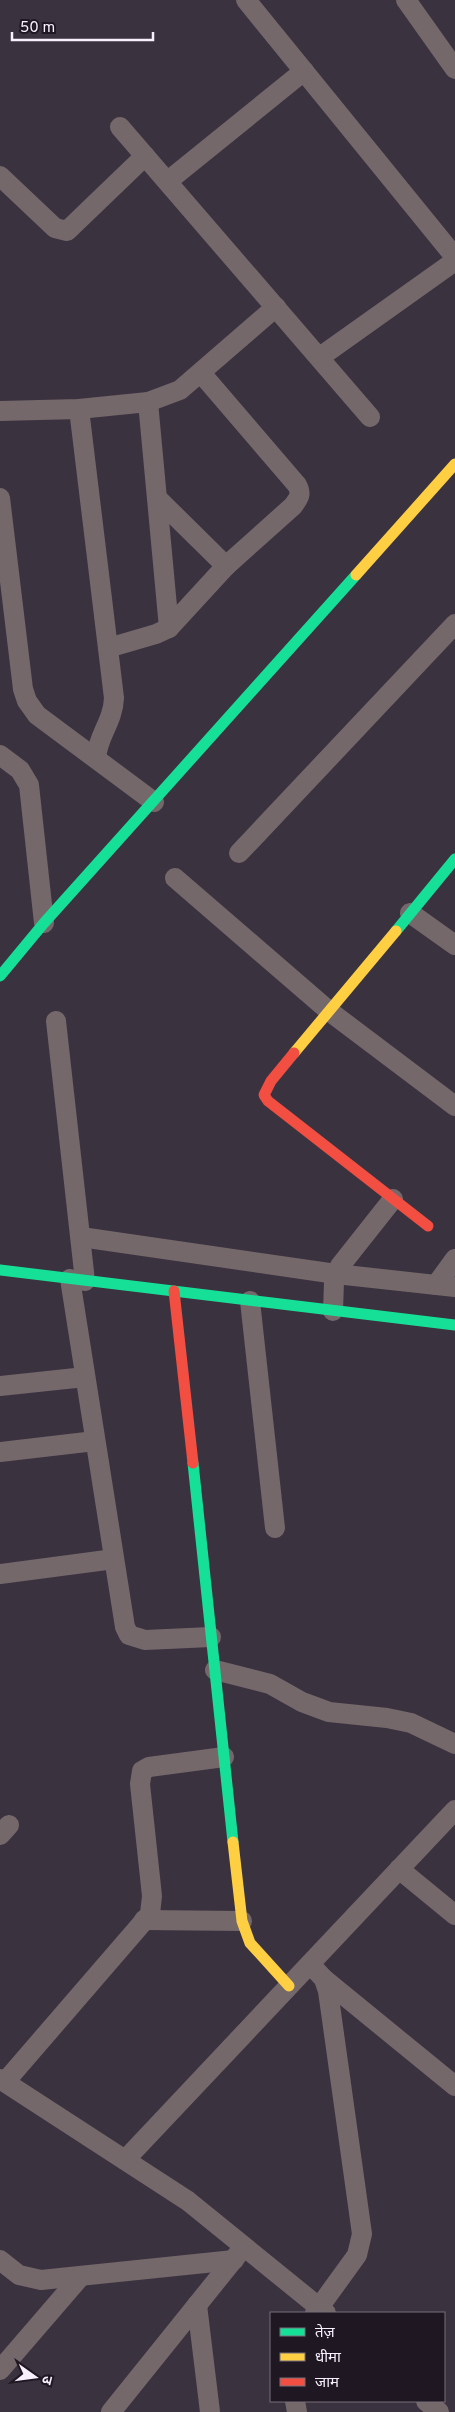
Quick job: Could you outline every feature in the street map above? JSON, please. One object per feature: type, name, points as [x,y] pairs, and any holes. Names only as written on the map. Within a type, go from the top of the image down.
[{"type":"street","points":[[246,0],[455,257]]},
{"type":"street","points":[[406,0],[455,68]]},
{"type":"street","points":[[168,182],[304,71]]},
{"type":"street","points":[[120,127],[370,417]]},
{"type":"street","points":[[0,176],[55,228],[67,231],[145,156]]},
{"type":"street","points":[[320,357],[455,261]]},
{"type":"street","points":[[0,411],[79,409],[148,402],[180,390],[276,307]]},
{"type":"street","points":[[108,648],[156,634],[169,628],[226,566],[293,506],[299,498],[300,491],[201,373]]},
{"type":"street","points":[[148,402],[169,628]]},
{"type":"street","points":[[79,409],[108,648],[113,710],[111,720],[99,740],[96,758]]},
{"type":"street","points":[[0,976],[44,923],[452,473]]},
{"type":"street","points":[[0,498],[23,689],[27,701],[37,715],[154,802]]},
{"type":"street","points":[[157,498],[226,566]]},
{"type":"street","points":[[239,853],[455,624]]},
{"type":"street","points":[[3,763],[20,770],[29,785],[44,923]]},
{"type":"street","points":[[428,1226],[268,1101],[264,1095],[271,1082],[455,859]]},
{"type":"street","points":[[175,878],[329,1011],[455,1106]]},
{"type":"street","points":[[410,913],[455,945]]},
{"type":"street","points":[[56,1021],[81,1264],[85,1377],[125,1627],[129,1635],[145,1640],[211,1637]]},
{"type":"street","points":[[334,1292],[347,1255],[393,1199]]},
{"type":"street","points":[[81,1264],[174,1292],[250,1301],[334,1292],[445,1286],[455,1259]]},
{"type":"street","points":[[0,1270],[81,1264],[334,1292],[455,1325]]},
{"type":"street","points":[[174,1292],[242,1921],[250,1943],[289,1986]]},
{"type":"street","points":[[250,1301],[276,1528]]},
{"type":"street","points":[[0,1386],[85,1377]]},
{"type":"street","points":[[0,1452],[95,1441]]},
{"type":"street","points":[[0,1574],[114,1559]]},
{"type":"street","points":[[215,1670],[270,1684],[302,1702],[323,1710],[411,1723],[455,1744]]},
{"type":"street","points":[[224,1757],[150,1767],[142,1771],[140,1784],[152,1908],[144,1920],[3,2080],[188,2201],[239,2253],[320,2312],[357,2255],[362,2234],[328,1991],[324,1979]]},
{"type":"street","points":[[125,2160],[455,1810]]},
{"type":"street","points":[[399,1869],[455,1915]]},
{"type":"street","points":[[144,1920],[242,1921]]},
{"type":"street","points":[[310,1964],[324,1979],[455,2086]]},
{"type":"street","points":[[0,2260],[19,2275],[41,2280],[239,2253]]},
{"type":"street","points":[[111,2412],[239,2253]]},
{"type":"street","points":[[0,2370],[81,2276]]},
{"type":"street","points":[[197,2305],[210,2412]]},
{"type":"street","points":[[427,2402],[439,2412]]},
{"type":"traffic: fast","points":[[0,976],[44,923],[356,575]]},
{"type":"traffic: fast","points":[[396,931],[455,859]]},
{"type":"traffic: fast","points":[[0,1270],[455,1325]]},
{"type":"traffic: fast","points":[[193,1463],[233,1842]]},
{"type":"traffic: slow","points":[[356,575],[455,464]]},
{"type":"traffic: slow","points":[[294,1053],[396,931]]},
{"type":"traffic: slow","points":[[233,1842],[242,1921],[250,1943],[289,1986]]},
{"type":"traffic: jam","points":[[294,1053],[271,1081],[264,1095],[268,1101],[428,1226]]},
{"type":"traffic: jam","points":[[174,1291],[193,1463]]}]
